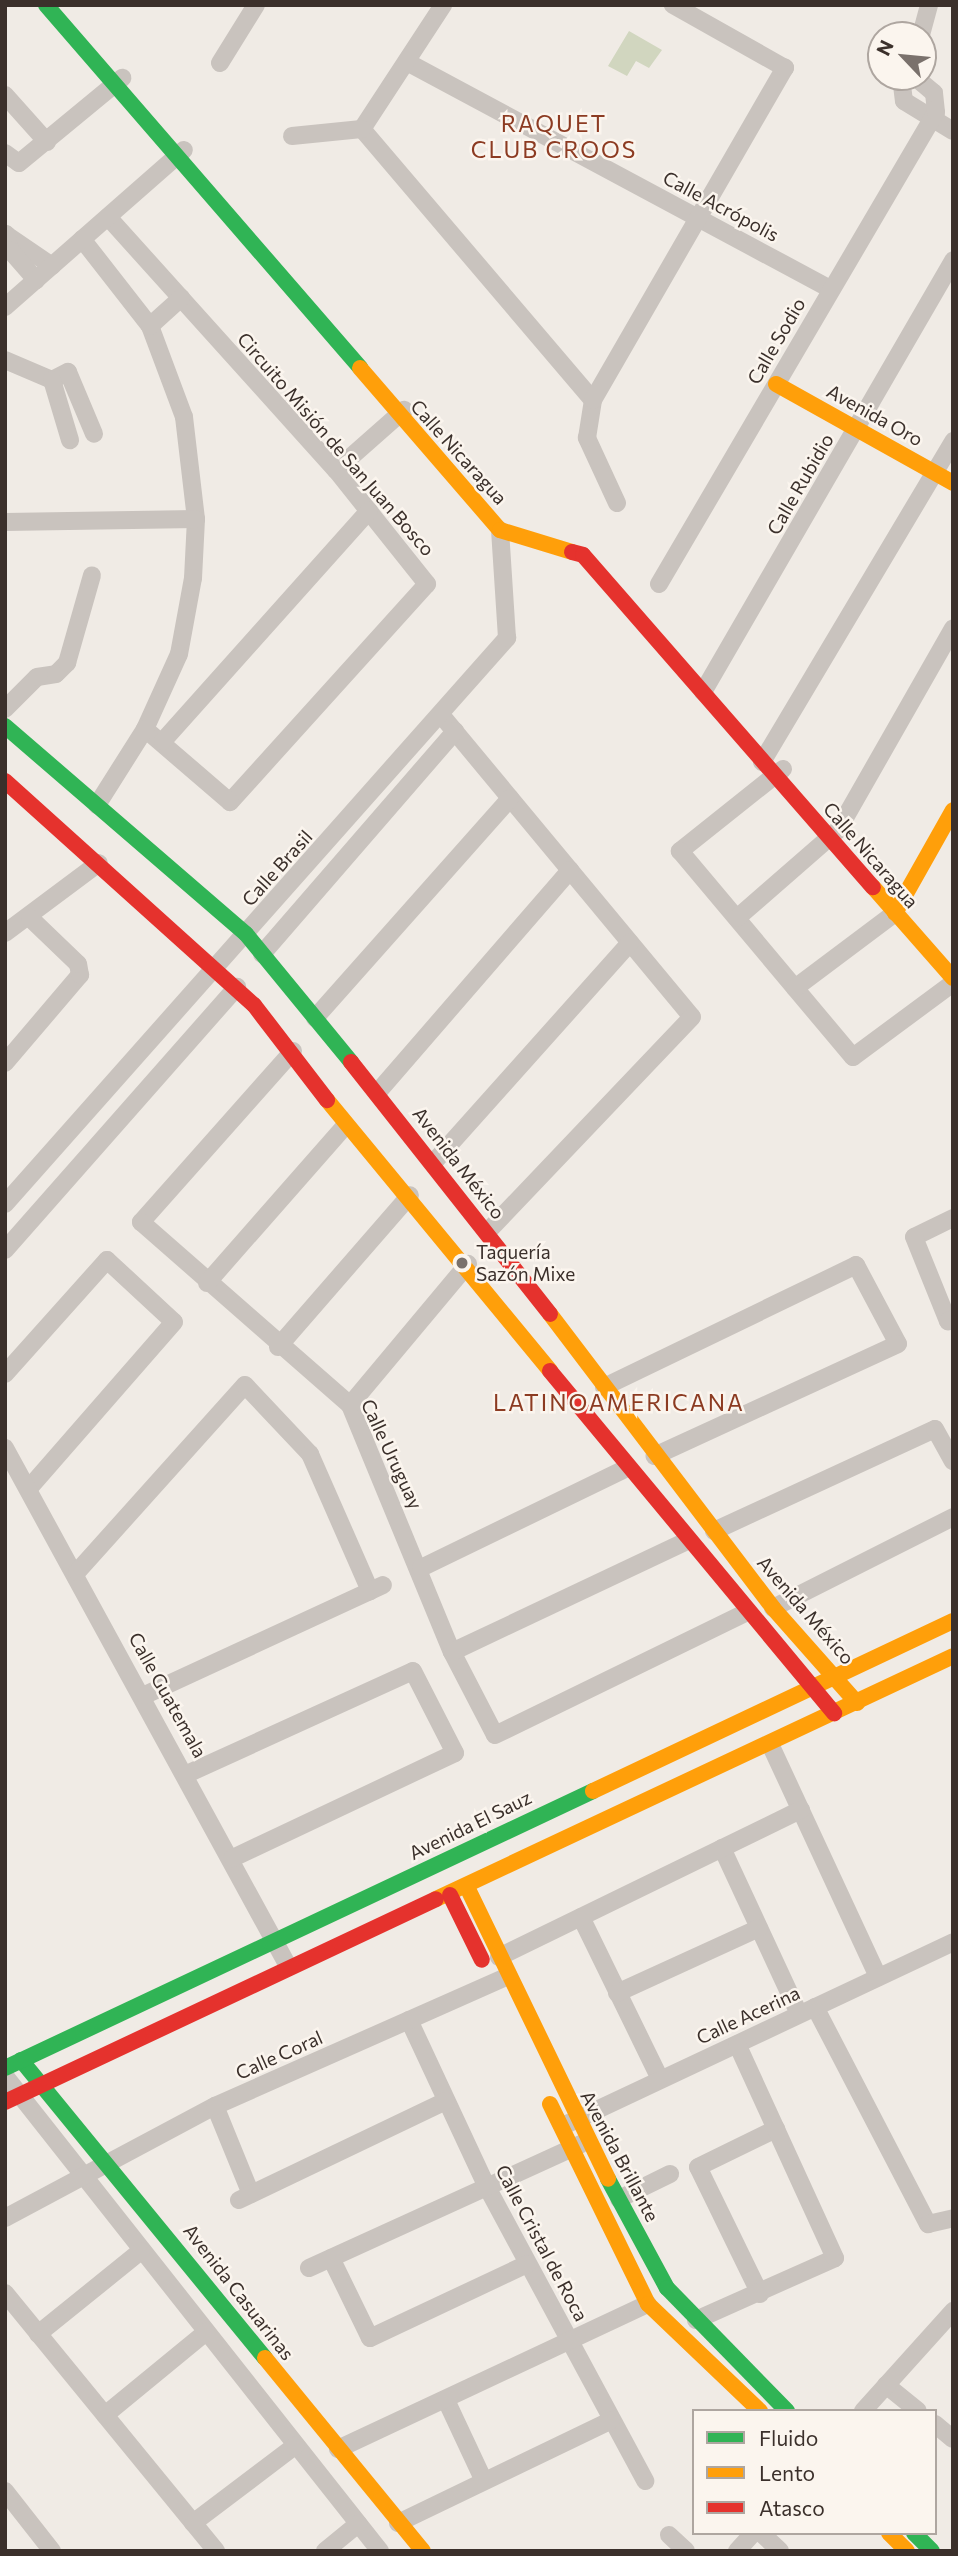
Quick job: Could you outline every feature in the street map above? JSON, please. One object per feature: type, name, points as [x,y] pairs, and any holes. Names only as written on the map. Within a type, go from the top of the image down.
[{"type":"main road","name":"Calle Nicaragua","points":[[46,5],[182,152],[400,413],[502,523],[591,541],[706,686],[898,907],[953,980]]},
{"type":"main road","name":"Calle Nicaragua","points":[[60,5],[118,81]]},
{"type":"main road","name":"Avenida Oro","points":[[780,379],[943,467],[953,483]]},
{"type":"main road","name":"Avenida México","points":[[5,726],[246,934],[262,954],[268,992],[293,1051],[346,1125],[468,1264],[625,1469],[685,1542],[834,1713]]},
{"type":"main road","name":"Avenida México","points":[[5,781],[237,986],[268,992],[315,1018],[434,1162],[773,1608],[857,1703]]},
{"type":"main road","points":[[898,907],[953,810]]},
{"type":"main road","name":"Calle Nicaragua","points":[[898,907],[953,955]]},
{"type":"main road","name":"Avenida El Sauz","points":[[5,2068],[953,1621]]},
{"type":"main road","points":[[5,2102],[288,1965],[450,1895],[953,1657]]},
{"type":"main road","name":"Avenida Brillante","points":[[467,1887],[499,1957],[500,1978],[541,2085],[568,2124],[587,2140],[667,2288],[785,2409]]},
{"type":"main road","name":"Avenida Brillante","points":[[450,1895],[500,1978],[568,2124],[570,2149],[648,2304],[758,2409]]},
{"type":"main road","name":"Avenida Casuarinas","points":[[22,2060],[109,2161],[338,2449],[423,2551]]},
{"type":"main road","points":[[891,2535],[907,2551]]},
{"type":"main road","points":[[916,2535],[932,2551]]},
{"type":"street","points":[[220,63],[256,5]]},
{"type":"street","points":[[362,130],[443,5]]},
{"type":"street","points":[[617,503],[587,438],[593,400],[785,68],[673,5]]},
{"type":"street","name":"Calle Acrópolis","points":[[407,62],[830,289]]},
{"type":"street","points":[[12,158],[47,142],[118,81]]},
{"type":"street","points":[[903,91],[904,101],[953,131]]},
{"type":"street","points":[[928,118],[936,112],[932,91]]},
{"type":"street","points":[[5,94],[47,142]]},
{"type":"street","name":"Calle Sodio","points":[[659,584],[780,379],[928,118]]},
{"type":"street","points":[[292,136],[362,130]]},
{"type":"street","points":[[362,130],[593,400]]},
{"type":"street","points":[[5,307],[182,152]]},
{"type":"street","name":"Circuito Misión de San Juan Bosco","points":[[108,217],[336,470],[427,584],[230,802],[163,741],[145,729]]},
{"type":"street","points":[[6,234],[52,266]]},
{"type":"street","points":[[6,234],[10,250],[36,280]]},
{"type":"street","points":[[82,239],[150,326],[184,417],[196,519],[193,578],[179,654],[145,729],[97,805]]},
{"type":"street","name":"Calle Rubidio","points":[[706,686],[861,423],[953,260]]},
{"type":"street","points":[[150,326],[181,298]]},
{"type":"street","points":[[7,356],[52,380],[69,438],[93,430],[68,372],[52,380]]},
{"type":"street","points":[[336,470],[400,413]]},
{"type":"street","points":[[768,757],[943,467],[953,441]]},
{"type":"street","points":[[163,741],[369,511]]},
{"type":"street","points":[[5,522],[196,519]]},
{"type":"street","name":"Calle Brasil","points":[[5,1204],[442,716],[507,638],[502,523]]},
{"type":"street","points":[[5,709],[37,677],[56,674],[67,663],[92,575]]},
{"type":"street","points":[[737,918],[834,835],[953,628]]},
{"type":"street","points":[[442,716],[692,1017],[487,1232]]},
{"type":"street","points":[[262,954],[455,732]]},
{"type":"street","points":[[780,772],[680,851],[853,1057],[953,980]]},
{"type":"street","points":[[315,1018],[510,798]]},
{"type":"street","points":[[5,933],[30,918],[99,863]]},
{"type":"street","points":[[377,1093],[570,870]]},
{"type":"street","points":[[795,988],[898,907]]},
{"type":"street","points":[[5,1063],[80,975],[78,964],[30,918]]},
{"type":"street","points":[[434,1162],[630,943]]},
{"type":"street","points":[[5,1250],[237,986]]},
{"type":"street","name":"Calle Uruguay","points":[[293,1051],[141,1222],[278,1347],[349,1405],[421,1567],[452,1652],[495,1735],[745,1613]]},
{"type":"street","points":[[207,1283],[346,1125]]},
{"type":"street","points":[[278,1347],[410,1195]]},
{"type":"street","points":[[950,1320],[914,1237],[953,1218]]},
{"type":"street","points":[[5,1374],[107,1260],[174,1322],[29,1488]]},
{"type":"street","points":[[349,1405],[468,1264]]},
{"type":"street","points":[[604,1387],[856,1265],[898,1344],[656,1455]]},
{"type":"street","points":[[77,1572],[245,1385],[310,1454],[376,1588],[145,1695]]},
{"type":"street","points":[[714,1531],[935,1429],[953,1461]]},
{"type":"street","name":"Calle Guatemala","points":[[5,1448],[145,1695],[288,1965]]},
{"type":"street","points":[[421,1567],[625,1469]]},
{"type":"street","points":[[773,1608],[953,1517]]},
{"type":"street","points":[[452,1652],[685,1542]]},
{"type":"street","points":[[187,1774],[413,1671],[455,1753],[233,1858]]},
{"type":"street","points":[[770,1744],[878,1977]]},
{"type":"street","points":[[499,1957],[800,1810]]},
{"type":"street","points":[[722,1848],[759,1928],[928,2224],[952,2217]]},
{"type":"street","points":[[581,1917],[659,2077]]},
{"type":"street","points":[[618,1993],[759,1928]]},
{"type":"street","name":"Calle Acerina","points":[[568,2124],[659,2077],[737,2044],[953,1942]]},
{"type":"street","name":"Calle Coral","points":[[5,2218],[88,2179],[109,2161],[215,2106],[500,1978]]},
{"type":"street","name":"Calle Cristal de Roca","points":[[409,2021],[487,2187],[645,2481]]},
{"type":"street","points":[[696,2320],[760,2294],[835,2258],[737,2044]]},
{"type":"street","points":[[5,2076],[23,2094],[141,2251],[380,2551]]},
{"type":"street","points":[[215,2106],[245,2197],[446,2101]]},
{"type":"street","points":[[760,2294],[698,2167],[776,2129]]},
{"type":"street","points":[[309,2268],[587,2140]]},
{"type":"street","points":[[619,2199],[670,2174]]},
{"type":"street","points":[[38,2334],[141,2251]]},
{"type":"street","points":[[331,2258],[370,2337],[527,2264]]},
{"type":"street","points":[[5,2293],[216,2551]]},
{"type":"street","points":[[338,2449],[648,2304]]},
{"type":"street","points":[[865,2409],[953,2311]]},
{"type":"street","points":[[105,2415],[206,2332]]},
{"type":"street","points":[[886,2385],[916,2409]]},
{"type":"street","points":[[446,2400],[484,2481]]},
{"type":"street","points":[[398,2523],[612,2420]]},
{"type":"street","points":[[937,2425],[952,2436]]},
{"type":"street","points":[[193,2523],[296,2445]]},
{"type":"street","points":[[339,2499],[363,2480]]},
{"type":"street","points":[[5,2491],[52,2551]]},
{"type":"street","points":[[326,2551],[358,2524]]},
{"type":"street","points":[[669,2535],[686,2551]]},
{"type":"street","points":[[737,2551],[751,2535]]},
{"type":"street","points":[[763,2535],[780,2551]]},
{"type":"green space","points":[[629,31],[662,50],[649,68],[636,61],[627,76],[608,66]]},
{"type":"traffic: fast","points":[[46,5],[360,368]]},
{"type":"traffic: fast","points":[[5,726],[246,934],[351,1062]]},
{"type":"traffic: fast","points":[[5,2068],[593,1791]]},
{"type":"traffic: fast","points":[[21,2060],[265,2358]]},
{"type":"traffic: fast","points":[[608,2179],[667,2288],[785,2409]]},
{"type":"traffic: fast","points":[[916,2535],[932,2551]]},
{"type":"traffic: slow","points":[[360,368],[500,530],[572,552]]},
{"type":"traffic: slow","points":[[776,384],[953,483]]},
{"type":"traffic: slow","points":[[895,913],[953,810]]},
{"type":"traffic: slow","points":[[873,887],[953,978]]},
{"type":"traffic: slow","points":[[327,1100],[550,1371]]},
{"type":"traffic: slow","points":[[550,1314],[773,1608],[857,1703]]},
{"type":"traffic: slow","points":[[593,1791],[953,1621]]},
{"type":"traffic: slow","points":[[436,1899],[953,1656]]},
{"type":"traffic: slow","points":[[467,1887],[608,2179]]},
{"type":"traffic: slow","points":[[550,2104],[648,2304],[758,2409]]},
{"type":"traffic: slow","points":[[265,2358],[423,2551]]},
{"type":"traffic: slow","points":[[891,2535],[907,2551]]},
{"type":"traffic: jam","points":[[572,552],[583,555],[873,887]]},
{"type":"traffic: jam","points":[[5,781],[254,1005],[327,1100]]},
{"type":"traffic: jam","points":[[351,1062],[550,1314]]},
{"type":"traffic: jam","points":[[550,1371],[834,1713]]},
{"type":"traffic: jam","points":[[450,1895],[482,1960]]},
{"type":"traffic: jam","points":[[5,2102],[436,1899]]},
{"type":"place","name":"Taquería Sazón Mixe","points":[[462,1263]]},
{"type":"district","name":"RAQUET CLUB CROOS","points":[[554,136]]},
{"type":"district","name":"LATINOAMERICANA","points":[[619,1402]]}]
